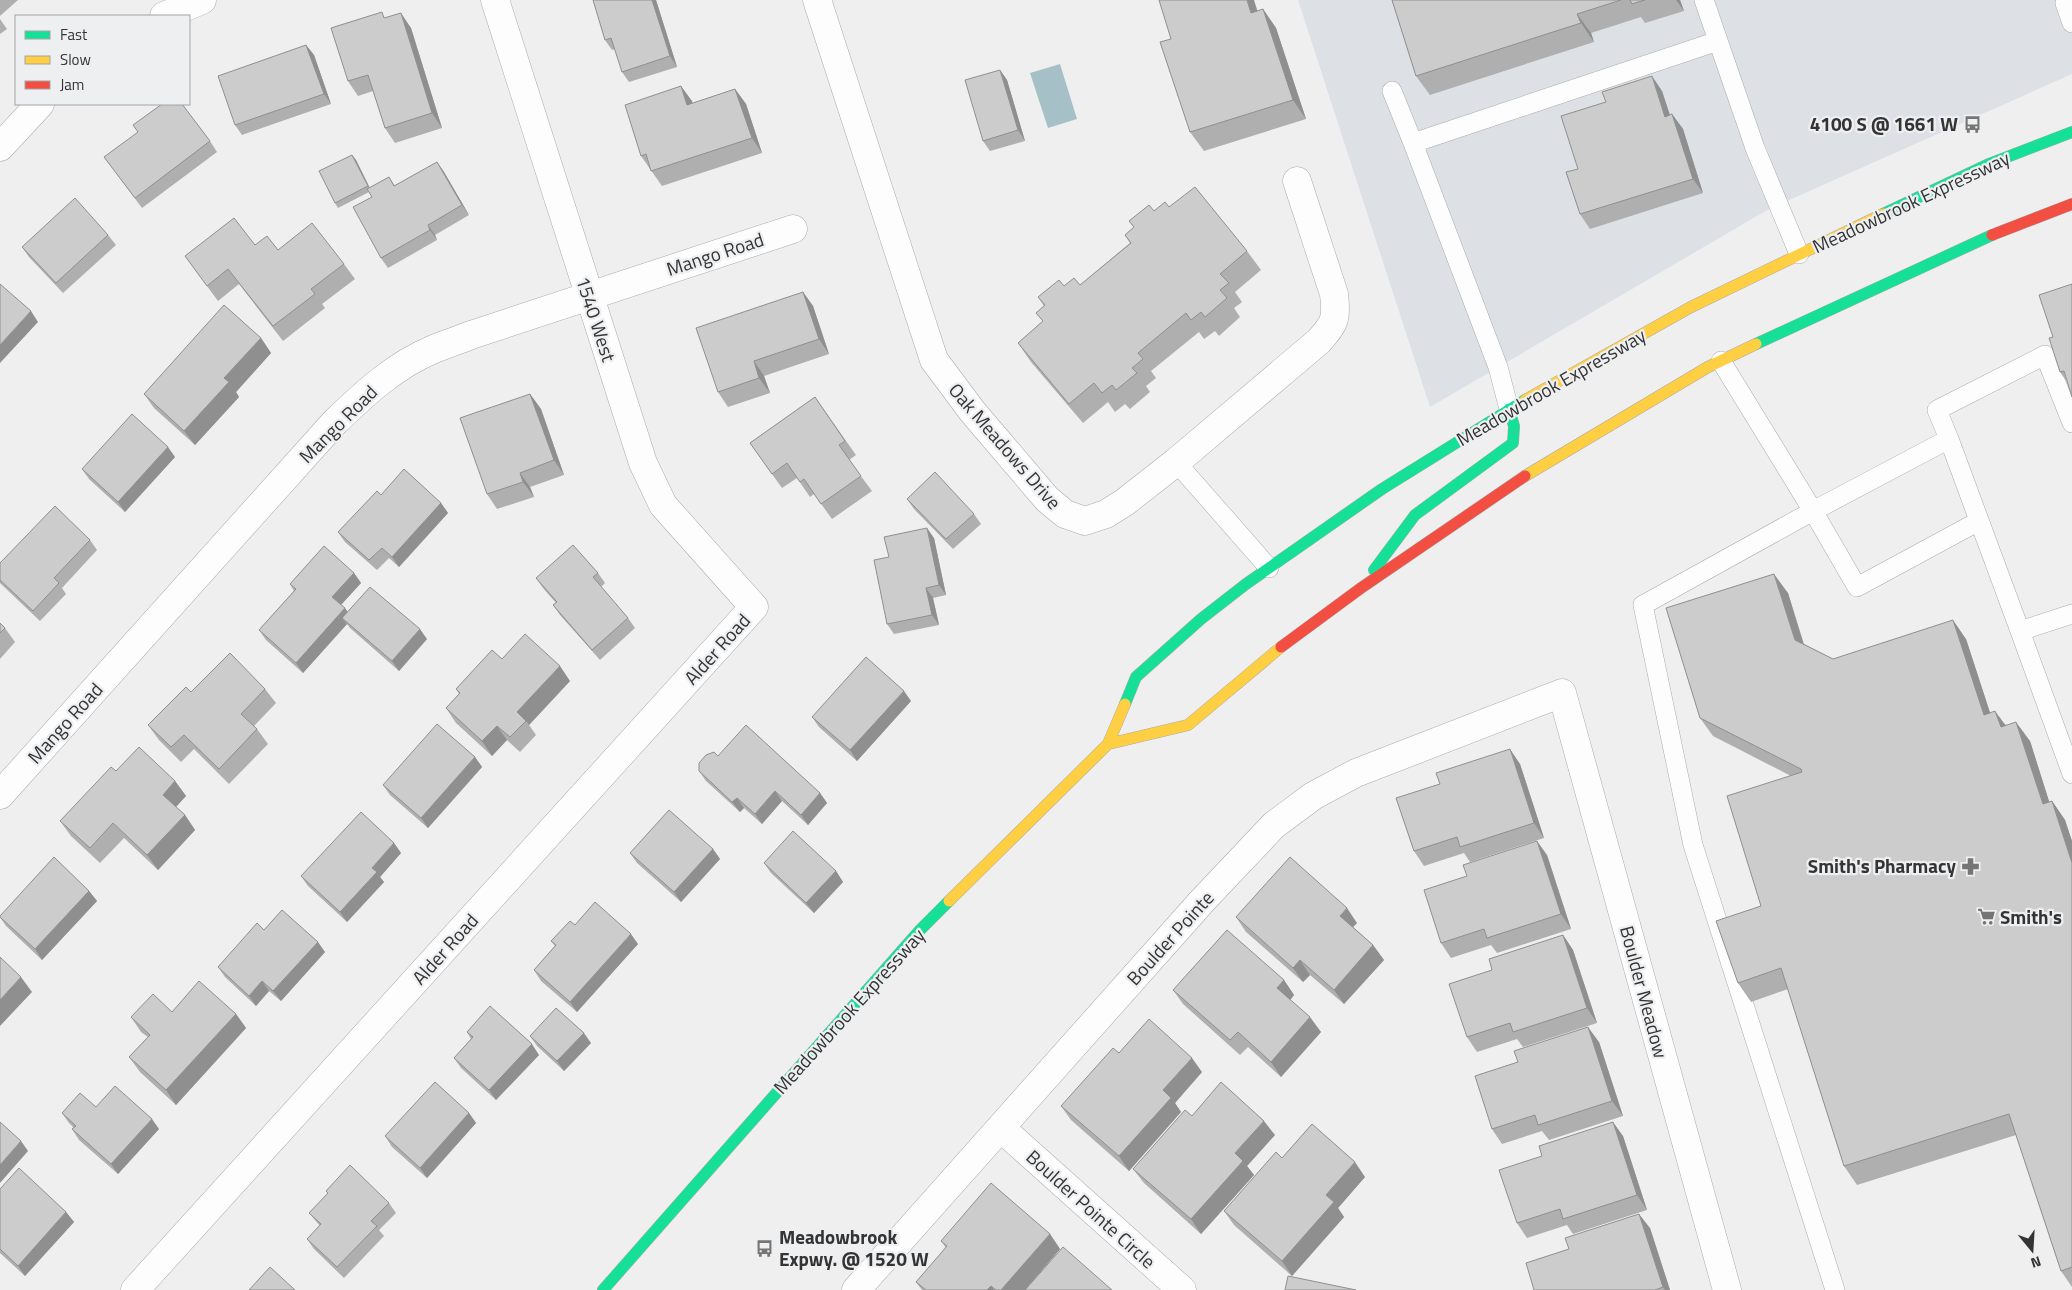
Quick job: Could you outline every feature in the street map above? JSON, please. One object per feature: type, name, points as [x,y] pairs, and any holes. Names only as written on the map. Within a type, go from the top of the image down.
[{"type":"main road","name":"Meadowbrook Expressway","points":[[603,1290],[920,930],[1108,744],[1136,677],[1201,619],[1382,488],[1509,409],[1692,307],[1799,254],[1989,164],[2072,132]]},
{"type":"main road","points":[[1108,744],[1188,725],[1265,658],[1361,588],[1538,467],[1721,361],[2009,227],[2072,204]]},
{"type":"main road","points":[[1361,588],[1415,515],[1513,442],[1514,426],[1509,409]]},
{"type":"street","points":[[166,15],[202,0]]},
{"type":"street","name":"1540 West","points":[[495,0],[643,462],[663,505],[706,556],[754,607]]},
{"type":"street","name":"Oak Meadows Drive","points":[[817,0],[934,360],[944,376],[1047,499],[1065,514],[1085,521],[1106,514],[1125,502],[1176,462],[1318,341],[1333,326],[1336,310],[1334,294],[1297,181]]},
{"type":"street","points":[[0,147],[39,105]]},
{"type":"street","name":"Mango Road","points":[[0,795],[334,423],[364,394],[395,370],[433,349],[793,229]]},
{"type":"street","name":"Alder Road","points":[[134,1290],[754,607]]},
{"type":"street","name":"Boulder Pointe","points":[[856,1290],[1200,904],[1274,825],[1314,796],[1356,773],[1562,694]]},
{"type":"street","name":"Boulder Meadow","points":[[1562,694],[1727,1290]]},
{"type":"street","name":"Boulder Pointe Circle","points":[[1000,1128],[1182,1290]]},
{"type":"lane","points":[[1704,0],[1755,148],[1799,254]]},
{"type":"lane","points":[[2072,1],[2065,3],[2072,23]]},
{"type":"lane","points":[[1413,143],[1718,41]]},
{"type":"lane","points":[[1392,91],[1498,367],[1509,409]]},
{"type":"lane","points":[[2072,423],[2045,355],[1937,410],[2072,774]]},
{"type":"lane","points":[[1721,361],[1857,587],[1979,521]]},
{"type":"lane","points":[[1835,1290],[1693,845],[1643,605],[1813,511],[1949,439]]},
{"type":"lane","points":[[1176,462],[1269,568]]},
{"type":"lane","points":[[2020,631],[2072,614]]},
{"type":"shaded area","points":[[1298,0],[2072,0],[2072,74],[1769,209],[1430,407]]},
{"type":"water","points":[[1060,64],[1077,119],[1048,128],[1030,73]]},
{"type":"building","points":[[593,0],[652,0],[670,56],[622,72],[611,38],[605,40]]},
{"type":"building","points":[[1159,0],[1247,0],[1251,13],[1263,9],[1293,100],[1190,132],[1160,42],[1171,39]]},
{"type":"building","points":[[1392,0],[1621,0],[1577,14],[1581,23],[1416,76]]},
{"type":"building","points":[[1630,0],[1645,0],[1632,4]]},
{"type":"building","points":[[382,12],[384,18],[401,13],[432,113],[385,128],[368,75],[348,81],[331,28]]},
{"type":"building","points":[[306,45],[324,94],[235,125],[218,76]]},
{"type":"building","points":[[1000,70],[1018,130],[983,141],[965,80]]},
{"type":"building","points":[[1652,76],[1665,117],[1672,114],[1693,179],[1580,214],[1566,172],[1578,169],[1561,116],[1606,102],[1602,92]]},
{"type":"building","points":[[681,86],[687,105],[735,89],[752,138],[651,171],[646,154],[641,156],[625,105]]},
{"type":"building","points":[[161,105],[183,105],[210,141],[135,198],[104,157],[138,132],[133,125]]},
{"type":"building","points":[[352,155],[368,186],[335,203],[319,171]]},
{"type":"building","points":[[437,162],[462,205],[428,225],[430,230],[381,258],[353,207],[372,197],[367,189],[389,177],[394,186]]},
{"type":"building","points":[[1195,187],[1247,251],[1220,274],[1229,283],[1220,290],[1227,298],[1205,317],[1201,312],[1191,320],[1186,313],[1138,353],[1143,359],[1132,368],[1137,373],[1116,390],[1112,385],[1102,393],[1094,383],[1069,404],[1018,343],[1043,321],[1036,313],[1045,305],[1038,297],[1059,280],[1064,286],[1074,278],[1080,285],[1131,243],[1125,235],[1134,227],[1129,221],[1149,205],[1154,211],[1165,202],[1169,207]]},
{"type":"building","points":[[75,198],[108,235],[56,283],[22,247]]},
{"type":"building","points":[[234,218],[255,245],[267,236],[278,250],[312,223],[344,264],[311,289],[315,294],[273,326],[228,269],[207,286],[185,256]]},
{"type":"building","points":[[0,284],[31,311],[0,345]]},
{"type":"building","points":[[2072,284],[2072,397],[2064,371],[2060,372],[2049,338],[2053,337],[2039,295]]},
{"type":"building","points":[[803,292],[819,339],[754,361],[759,378],[718,392],[696,328]]},
{"type":"building","points":[[224,305],[261,338],[224,378],[229,382],[184,431],[144,394]]},
{"type":"building","points":[[530,394],[554,460],[520,473],[523,482],[487,494],[460,418]]},
{"type":"building","points":[[815,397],[845,441],[839,445],[861,476],[821,504],[804,479],[800,482],[787,463],[772,474],[750,443]]},
{"type":"building","points":[[132,414],[168,447],[118,502],[82,469]]},
{"type":"building","points":[[404,469],[441,503],[392,557],[382,548],[369,560],[338,532],[377,491],[381,495]]},
{"type":"building","points":[[935,472],[974,514],[946,539],[907,499]]},
{"type":"building","points":[[55,506],[90,540],[54,578],[59,583],[33,611],[0,580],[0,563]]},
{"type":"building","points":[[927,528],[939,585],[926,588],[932,615],[887,624],[874,560],[889,557],[884,537]]},
{"type":"building","points":[[573,545],[598,573],[593,577],[628,618],[592,650],[553,605],[557,602],[536,578]]},
{"type":"building","points":[[324,546],[354,573],[332,597],[345,608],[296,663],[259,630],[296,589],[290,584]]},
{"type":"building","points":[[1774,574],[1795,640],[1833,659],[1953,620],[1984,715],[1995,711],[2001,727],[2016,722],[2043,804],[2052,801],[2072,863],[2072,1267],[2061,1271],[2009,1114],[1844,1166],[1781,968],[1738,983],[1716,921],[1761,906],[1727,796],[1802,772],[1801,769],[1700,718],[1666,608]]},
{"type":"building","points":[[370,587],[420,629],[392,661],[342,618]]},
{"type":"building","points":[[0,623],[5,628],[0,633]]},
{"type":"building","points":[[525,634],[560,666],[517,712],[526,721],[510,737],[497,726],[482,741],[446,708],[460,693],[456,689],[492,650],[502,659]]},
{"type":"building","points":[[230,653],[265,689],[241,714],[257,729],[219,769],[184,735],[171,747],[148,725],[186,687],[191,692]]},
{"type":"building","points":[[866,657],[904,691],[850,750],[812,717]]},
{"type":"building","points":[[437,724],[475,757],[421,818],[383,785]]},
{"type":"building","points":[[746,725],[820,793],[801,815],[775,791],[755,814],[737,798],[732,802],[699,771],[699,763],[706,755],[714,752],[718,756]]},
{"type":"building","points":[[139,747],[175,781],[163,795],[185,815],[147,855],[113,823],[90,848],[60,821],[111,767],[116,771]]},
{"type":"building","points":[[1510,749],[1534,823],[1460,847],[1457,837],[1414,851],[1396,798],[1440,784],[1436,773]]},
{"type":"building","points":[[669,810],[713,849],[674,892],[630,853]]},
{"type":"building","points":[[361,812],[394,843],[372,868],[377,872],[340,912],[301,876]]},
{"type":"building","points":[[793,831],[836,871],[806,903],[764,863]]},
{"type":"building","points":[[1537,841],[1561,914],[1487,938],[1484,929],[1441,943],[1424,890],[1467,876],[1463,865]]},
{"type":"building","points":[[54,857],[89,891],[35,949],[0,916]]},
{"type":"building","points":[[1290,857],[1347,908],[1340,916],[1373,945],[1334,990],[1300,960],[1293,968],[1236,917]]},
{"type":"building","points":[[595,902],[631,934],[570,1002],[534,970],[556,945],[551,941],[570,921],[575,925]]},
{"type":"building","points":[[282,910],[318,942],[273,991],[262,981],[249,996],[218,967],[257,923],[264,930]]},
{"type":"building","points":[[1227,930],[1284,980],[1277,988],[1310,1017],[1271,1062],[1238,1032],[1230,1040],[1173,990]]},
{"type":"building","points":[[1563,935],[1587,1008],[1513,1032],[1510,1023],[1467,1037],[1449,984],[1492,970],[1489,959]]},
{"type":"building","points":[[0,957],[21,977],[0,1000]]},
{"type":"building","points":[[199,981],[236,1014],[166,1090],[129,1057],[150,1035],[131,1017],[153,994],[172,1012]]},
{"type":"building","points":[[490,1006],[532,1044],[489,1090],[454,1058],[473,1037],[467,1032]]},
{"type":"building","points":[[556,1008],[584,1033],[557,1061],[530,1036]]},
{"type":"building","points":[[1149,1019],[1192,1058],[1163,1090],[1171,1098],[1119,1156],[1061,1106],[1113,1048],[1119,1053]]},
{"type":"building","points":[[1588,1027],[1612,1101],[1538,1125],[1535,1115],[1492,1129],[1475,1076],[1518,1062],[1514,1051]]},
{"type":"building","points":[[435,1082],[469,1113],[420,1168],[385,1136]]},
{"type":"building","points":[[1221,1082],[1264,1121],[1235,1153],[1243,1161],[1191,1219],[1133,1169],[1185,1110],[1192,1116]]},
{"type":"building","points":[[115,1086],[152,1119],[111,1164],[72,1129],[76,1126],[62,1113],[80,1093],[96,1107]]},
{"type":"building","points":[[0,1122],[21,1141],[0,1165]]},
{"type":"building","points":[[1613,1122],[1637,1195],[1563,1219],[1560,1209],[1517,1223],[1499,1170],[1542,1156],[1539,1146]]},
{"type":"building","points":[[1312,1124],[1355,1162],[1326,1195],[1334,1202],[1282,1261],[1224,1211],[1276,1152],[1282,1158]]},
{"type":"building","points":[[350,1165],[389,1203],[371,1221],[377,1226],[337,1267],[307,1239],[321,1224],[309,1213]]},
{"type":"building","points":[[19,1168],[66,1212],[18,1266],[0,1249],[0,1189]]},
{"type":"building","points":[[991,1183],[1050,1234],[1001,1290],[996,1290],[991,1286],[987,1290],[926,1290],[916,1282],[947,1246],[941,1241]]},
{"type":"building","points":[[1639,1214],[1663,1287],[1655,1290],[1534,1290],[1526,1263],[1569,1249],[1565,1238]]},
{"type":"building","points":[[1063,1247],[1112,1290],[1025,1290]]},
{"type":"building","points":[[270,1267],[295,1290],[249,1290]]},
{"type":"building","points":[[1288,1276],[1356,1290],[1285,1290]]},
{"type":"traffic: fast","points":[[1883,214],[1989,164],[2072,132]]},
{"type":"traffic: fast","points":[[1756,344],[1992,235]]},
{"type":"traffic: fast","points":[[1125,704],[1136,677],[1201,619],[1246,584],[1382,489],[1525,400]]},
{"type":"traffic: fast","points":[[1374,570],[1415,515],[1513,443],[1514,426],[1509,409]]},
{"type":"traffic: fast","points":[[603,1290],[920,930],[949,901]]},
{"type":"traffic: slow","points":[[1525,400],[1691,307],[1883,214]]},
{"type":"traffic: slow","points":[[1525,476],[1708,367],[1756,344]]},
{"type":"traffic: slow","points":[[1108,744],[1188,725],[1281,647]]},
{"type":"traffic: slow","points":[[949,901],[1108,744],[1125,704]]},
{"type":"traffic: jam","points":[[1992,235],[2072,204]]},
{"type":"traffic: jam","points":[[1281,647],[1361,588],[1525,476]]},
{"type":"place","name":"4100 S @ 1661 W","points":[[1972,124]]},
{"type":"place","name":"Smith's Pharmacy","points":[[1970,866]]},
{"type":"place","name":"Smith's","points":[[1986,917]]},
{"type":"place","name":"Meadowbrook Expwy. @ 1520 W","points":[[765,1248]]}]
